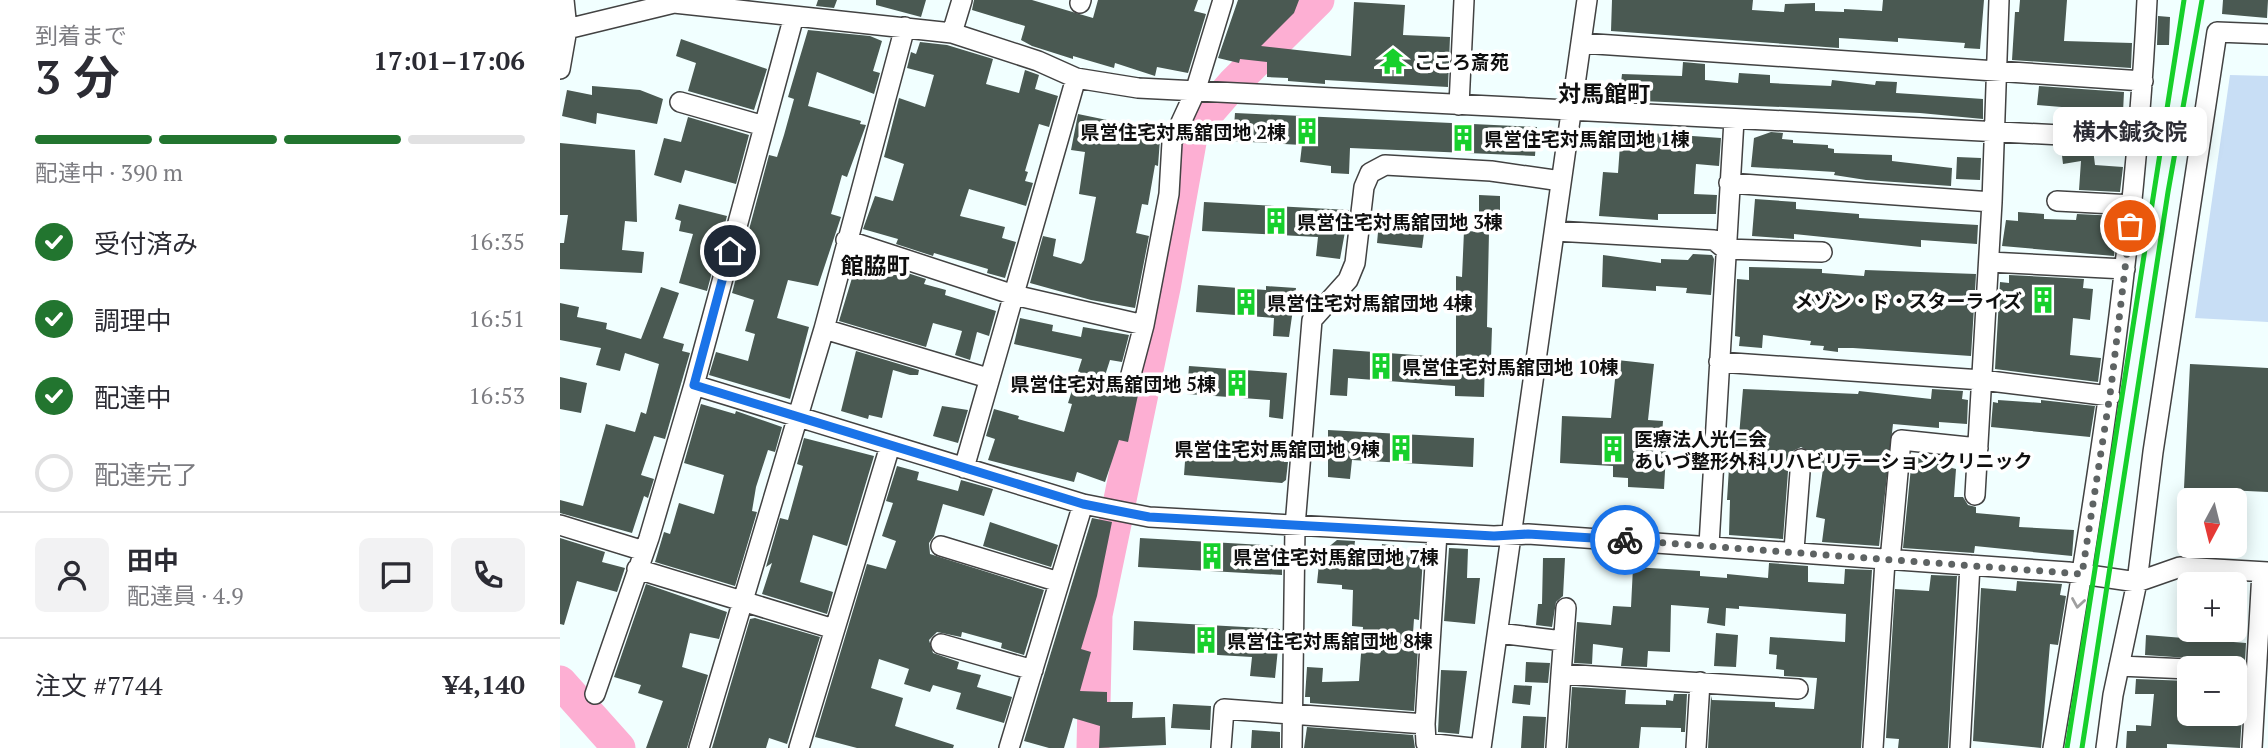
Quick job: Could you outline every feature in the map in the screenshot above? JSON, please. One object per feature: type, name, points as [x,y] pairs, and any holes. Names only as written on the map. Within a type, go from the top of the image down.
[{"type":"street","points":[[560,69],[567,29],[564,0]]},
{"type":"street","points":[[952,33],[962,0]]},
{"type":"street","points":[[1130,378],[1144,325],[1169,194],[1172,142],[1195,92],[1223,0]]},
{"type":"street","points":[[1458,105],[1464,0]]},
{"type":"street","points":[[1480,748],[1587,0]]},
{"type":"street","points":[[1975,495],[1992,202],[1998,0]]},
{"type":"street","points":[[2053,748],[2110,396],[2133,205],[2147,0]]},
{"type":"street","points":[[567,29],[674,3],[725,4],[794,16],[952,33],[1038,61],[1076,78],[1138,88],[2139,139]]},
{"type":"street","points":[[596,694],[694,385],[794,16]]},
{"type":"street","points":[[699,748],[824,329],[905,27]]},
{"type":"street","points":[[2106,748],[2119,666],[2137,582],[2161,397],[2217,32],[2268,34]]},
{"type":"street","points":[[1581,43],[2143,81]]},
{"type":"street","points":[[964,468],[1076,78]]},
{"type":"street","points":[[680,102],[764,126]]},
{"type":"street","points":[[1709,545],[1734,120]]},
{"type":"street","points":[[1292,748],[1296,526],[1312,320],[1348,280],[1355,263],[1364,187],[1370,173],[1385,165],[1491,172],[1561,181]]},
{"type":"street","points":[[1729,183],[1992,202]]},
{"type":"street","points":[[2057,201],[2133,205]]},
{"type":"street","points":[[1555,231],[1714,240],[1725,249],[1822,252]]},
{"type":"street","points":[[846,240],[1014,295],[1144,325]]},
{"type":"street","points":[[1989,262],[2125,270]]},
{"type":"street","points":[[824,329],[989,378]]},
{"type":"street","points":[[1719,362],[1982,380],[2110,396]]},
{"type":"street","points":[[694,385],[1083,504],[1149,517],[1794,550],[1888,561],[2082,574],[2137,582],[2180,567],[2265,572],[2261,687],[2252,748]]},
{"type":"street","points":[[1873,748],[1888,561],[1902,440],[1978,448]]},
{"type":"street","points":[[799,748],[890,446]]},
{"type":"street","points":[[1794,550],[1801,459]]},
{"type":"street","points":[[1009,748],[1083,504]]},
{"type":"street","points":[[560,525],[742,600],[834,629]]},
{"type":"street","points":[[1437,533],[1426,743],[1472,748]]},
{"type":"street","points":[[940,546],[1059,582]]},
{"type":"street","points":[[1960,748],[1970,565]]},
{"type":"street","points":[[1556,748],[1566,608]]},
{"type":"street","points":[[1498,633],[1563,641]]},
{"type":"street","points":[[941,643],[1033,670]]},
{"type":"street","points":[[2119,666],[2177,668]]},
{"type":"street","points":[[1561,674],[1798,689]]},
{"type":"street","points":[[1696,748],[1700,682]]},
{"type":"street","points":[[1221,748],[1224,709],[1425,724]]},
{"type":"shaded area","points":[[2230,75],[2268,76],[2268,322],[2195,318]]},
{"type":"building","points":[[818,0],[837,0],[834,8],[816,6]]},
{"type":"building","points":[[876,0],[926,0],[921,17],[876,5]]},
{"type":"building","points":[[974,0],[1032,0],[1093,18],[1098,0],[1198,0],[1194,11],[1206,14],[1188,73],[1157,67],[1155,76],[1115,63],[1114,68],[1032,46],[1021,40],[1025,26],[972,10]]},
{"type":"building","points":[[1238,0],[1299,0],[1294,13],[1261,46],[1351,56],[1354,2],[1405,5],[1403,35],[1450,37],[1448,87],[1325,80],[1325,84],[1288,81],[1288,78],[1267,77],[1267,62],[1240,59],[1239,63],[1218,58]]},
{"type":"building","points":[[1612,0],[1753,0],[1752,10],[1784,12],[1785,4],[1815,3],[1815,11],[1844,12],[1844,9],[1882,11],[1883,0],[1984,0],[1980,49],[1964,48],[1965,43],[1898,38],[1898,42],[1839,38],[1839,48],[1611,31]]},
{"type":"building","points":[[2020,0],[2067,0],[2064,41],[2132,43],[2131,68],[2012,60],[2015,12],[2019,12]]},
{"type":"building","points":[[2223,0],[2268,0],[2267,18],[2222,14]]},
{"type":"building","points":[[2158,16],[2170,17],[2169,45],[2157,45]]},
{"type":"building","points":[[808,30],[870,36],[882,41],[873,71],[880,73],[874,94],[817,72],[808,106],[861,121],[860,124],[866,125],[847,177],[842,175],[831,214],[841,217],[818,286],[788,280],[777,318],[809,327],[790,399],[709,375],[716,352],[748,361],[755,334],[745,331],[754,300],[732,293],[769,155],[777,157],[784,135],[794,99],[788,97]]},
{"type":"building","points":[[681,39],[767,69],[754,110],[688,91],[696,63],[676,56]]},
{"type":"building","points":[[920,42],[947,45],[993,59],[986,84],[1019,93],[1025,70],[1039,75],[1035,89],[1058,96],[1049,127],[1039,124],[1025,171],[1028,172],[1025,181],[1033,183],[1026,206],[969,189],[960,216],[1005,227],[1002,238],[1016,242],[1005,278],[987,273],[988,269],[896,244],[898,239],[863,229],[875,196],[893,201],[904,164],[884,157],[899,98],[925,107],[934,75],[907,68],[911,52],[916,54]]},
{"type":"building","points":[[1683,62],[1705,64],[1705,80],[1738,83],[1739,73],[1770,75],[1770,83],[1831,86],[1832,80],[1875,85],[1876,81],[1897,82],[1896,93],[1983,99],[1983,119],[1920,113],[1619,100],[1622,74],[1682,76]]},
{"type":"building","points":[[592,86],[640,90],[663,99],[657,124],[597,113],[596,124],[562,116],[567,90],[592,95]]},
{"type":"building","points":[[2039,86],[2124,92],[2123,112],[2037,105]]},
{"type":"building","points":[[1235,113],[1537,127],[1535,156],[1350,148],[1349,174],[1331,173],[1331,166],[1300,162],[1302,145],[1233,141]]},
{"type":"building","points":[[1078,114],[1131,125],[1129,133],[1160,139],[1158,166],[1155,165],[1148,205],[1142,204],[1136,233],[1149,236],[1135,308],[1091,300],[1030,283],[1043,236],[1056,239],[1053,256],[1081,264],[1084,260],[1096,197],[1079,194],[1085,152],[1071,150]]},
{"type":"building","points":[[688,117],[749,135],[736,184],[685,170],[681,183],[654,175],[664,138],[681,142]]},
{"type":"building","points":[[1621,131],[1721,138],[1719,166],[1696,164],[1694,194],[1717,195],[1716,214],[1658,214],[1658,220],[1599,216],[1603,172],[1618,173]]},
{"type":"building","points":[[1771,132],[1783,133],[1782,139],[1793,140],[1793,143],[1828,145],[1828,148],[1834,149],[1834,153],[1892,155],[1892,161],[1952,168],[1951,186],[1866,180],[1834,175],[1835,172],[1751,167],[1754,138]]},
{"type":"building","points":[[560,143],[635,150],[637,222],[625,221],[622,250],[644,252],[642,273],[560,269],[560,243],[564,243],[568,215],[560,215]]},
{"type":"building","points":[[2061,147],[2093,149],[2095,165],[2123,167],[2120,192],[2079,190],[2081,161],[2063,164]]},
{"type":"building","points":[[1957,157],[1981,158],[1980,180],[1956,179]]},
{"type":"building","points":[[1479,195],[1500,196],[1500,215],[1479,214]]},
{"type":"building","points":[[1755,199],[1796,202],[1796,209],[1859,214],[1859,218],[1978,225],[1977,244],[1921,240],[1921,247],[1794,234],[1794,239],[1752,236]]},
{"type":"building","name":"県営住宅対馬舘団地 3棟","points":[[1204,202],[1349,210],[1340,259],[1316,256],[1318,237],[1202,231]]},
{"type":"building","points":[[679,204],[727,216],[707,291],[679,283],[693,234],[679,231],[681,221],[675,219]]},
{"type":"building","points":[[2018,212],[2044,214],[2044,219],[2076,220],[2077,214],[2118,216],[2114,256],[2002,246],[2006,220],[2018,221]]},
{"type":"building","points":[[1379,221],[1425,226],[1422,248],[1377,243]]},
{"type":"building","points":[[1464,231],[1489,232],[1487,327],[1492,328],[1491,358],[1485,358],[1484,397],[1455,396],[1455,386],[1348,378],[1347,396],[1330,395],[1333,349],[1456,358],[1456,276],[1462,277]]},
{"type":"building","points":[[1693,254],[1712,255],[1714,259],[1711,295],[1686,293],[1687,288],[1656,286],[1656,291],[1602,287],[1603,255],[1661,263],[1661,259],[1688,260]]},
{"type":"building","points":[[889,267],[926,279],[924,284],[946,290],[945,295],[996,311],[989,336],[977,332],[970,360],[955,355],[962,331],[933,323],[926,347],[839,321],[855,268],[885,277]]},
{"type":"building","points":[[1749,267],[1822,269],[1822,273],[1864,276],[1865,270],[1976,274],[1971,356],[1853,348],[1838,348],[1838,352],[1823,350],[1824,346],[1810,345],[1811,341],[1763,335],[1762,348],[1739,346],[1740,337],[1735,336],[1737,279],[1749,280]]},
{"type":"building","points":[[2009,275],[2084,279],[2083,288],[2093,289],[2090,320],[2073,318],[2070,355],[2101,358],[2098,382],[1995,369],[2000,282],[2009,283]]},
{"type":"building","name":"県営住宅対馬舘団地 4棟","points":[[1198,285],[1266,290],[1266,286],[1296,288],[1289,337],[1273,336],[1274,318],[1196,312]]},
{"type":"building","points":[[661,287],[679,293],[663,338],[684,344],[682,351],[690,353],[665,439],[654,436],[641,475],[654,479],[648,498],[644,496],[632,533],[560,513],[560,500],[583,506],[606,424],[635,432],[641,412],[646,414],[659,364],[625,353],[620,371],[596,365],[601,348],[560,340],[560,303],[579,307],[577,317],[607,323],[606,329],[641,339]]},
{"type":"building","points":[[1020,318],[1053,325],[1052,331],[1081,337],[1083,327],[1129,335],[1122,362],[1110,360],[1102,385],[1138,395],[1128,442],[1119,440],[1105,482],[1077,472],[1074,482],[988,460],[995,439],[986,436],[994,409],[1064,432],[1072,404],[1068,403],[1082,359],[1014,344]]},
{"type":"building","points":[[856,351],[919,370],[918,375],[910,375],[893,370],[882,418],[869,415],[868,419],[841,411]]},
{"type":"building","name":"医療法人光仁会 あいづ整形外科リハビリテーションクリニック","points":[[1617,360],[1654,364],[1648,420],[1663,421],[1662,435],[1667,436],[1664,489],[1628,487],[1628,478],[1613,477],[1613,466],[1560,463],[1562,416],[1611,418]]},
{"type":"building","points":[[2190,364],[2268,368],[2268,492],[2247,491],[2247,488],[2184,488]]},
{"type":"building","name":"県営住宅対馬舘団地 5棟","points":[[1189,366],[1287,373],[1283,419],[1269,417],[1270,400],[1187,394]]},
{"type":"building","points":[[560,377],[587,383],[581,413],[560,409]]},
{"type":"building","points":[[1743,389],[1858,394],[1859,391],[1931,399],[1932,389],[1963,391],[1962,399],[1968,400],[1967,424],[1939,422],[1939,428],[1893,424],[1879,546],[1822,542],[1825,519],[1816,517],[1823,469],[1813,468],[1812,453],[1801,447],[1791,452],[1789,458],[1783,539],[1729,535],[1730,500],[1727,500],[1731,435],[1739,436]]},
{"type":"building","points":[[1998,400],[2041,403],[2041,400],[2095,406],[2090,437],[1991,427],[1993,402],[1998,403]]},
{"type":"building","points":[[701,404],[735,414],[736,411],[782,427],[775,452],[768,450],[756,487],[752,511],[757,512],[735,586],[655,562],[664,532],[670,534],[679,503],[714,514],[724,475],[684,463]]},
{"type":"building","points":[[942,406],[968,410],[958,443],[933,436]]},
{"type":"building","name":"県営住宅対馬舘団地 9棟","points":[[1328,430],[1474,438],[1473,467],[1352,460],[1350,479],[1328,477]]},
{"type":"building","points":[[804,438],[874,456],[847,546],[813,535],[800,582],[833,592],[827,614],[762,594],[772,563],[766,567],[780,518],[788,520],[803,466],[797,464]]},
{"type":"building","points":[[1186,448],[1284,455],[1284,462],[1288,462],[1286,480],[1282,483],[1184,475]]},
{"type":"building","points":[[1912,457],[1953,460],[1952,468],[1956,469],[1954,497],[1963,497],[1968,505],[1976,507],[1976,513],[2020,517],[2019,527],[2074,530],[2072,556],[1975,546],[1974,553],[1903,548]]},
{"type":"building","points":[[897,466],[919,472],[917,480],[958,491],[961,480],[993,489],[984,516],[943,504],[934,536],[929,543],[930,554],[1044,590],[1024,655],[1001,648],[1002,643],[962,632],[961,637],[937,632],[929,640],[933,653],[959,662],[957,669],[981,675],[977,687],[1012,697],[1004,723],[956,709],[961,693],[933,685],[930,692],[904,684],[909,669],[879,659],[871,688],[903,698],[895,726],[954,745],[953,748],[857,748],[815,737],[867,564],[886,569],[896,541],[882,536],[893,503],[886,501]]},
{"type":"building","points":[[1092,518],[1112,522],[1097,596],[1081,649],[1091,652],[1080,691],[1107,692],[1107,702],[1133,702],[1132,718],[1165,717],[1166,745],[1099,748],[1100,726],[1073,718],[1064,748],[1049,748],[1024,741]]},
{"type":"building","points":[[990,522],[1058,545],[1051,567],[983,546]]},
{"type":"building","points":[[560,538],[605,552],[602,562],[625,568],[617,592],[577,581],[564,625],[560,624]]},
{"type":"building","name":"県営住宅対馬舘団地 7棟","points":[[1140,538],[1282,546],[1282,575],[1138,567]]},
{"type":"building","points":[[1337,540],[1355,541],[1352,565],[1380,568],[1382,544],[1397,546],[1396,554],[1423,557],[1419,620],[1414,619],[1412,648],[1418,648],[1414,711],[1310,703],[1310,697],[1305,697],[1307,667],[1323,668],[1322,682],[1359,681],[1363,627],[1352,626],[1353,590],[1342,589],[1342,585],[1317,583],[1320,554]]},
{"type":"building","points":[[1449,548],[1468,549],[1467,578],[1480,578],[1475,624],[1444,621]]},
{"type":"building","points":[[1543,558],[1565,558],[1563,596],[1556,602],[1552,627],[1536,625],[1538,604],[1542,604]]},
{"type":"building","points":[[1769,563],[1808,566],[1808,582],[1844,584],[1845,569],[1872,570],[1861,748],[1708,748],[1711,696],[1712,700],[1775,702],[1775,707],[1814,709],[1817,678],[1784,676],[1784,670],[1776,669],[1777,655],[1769,654],[1770,637],[1845,642],[1846,614],[1739,606],[1739,609],[1726,608],[1725,626],[1707,623],[1709,608],[1671,605],[1670,652],[1648,651],[1647,667],[1621,666],[1623,648],[1593,644],[1592,664],[1574,663],[1577,622],[1611,625],[1613,606],[1631,607],[1633,567],[1700,571],[1700,576],[1727,578],[1727,574],[1768,578]]},
{"type":"building","points":[[1931,575],[1957,576],[1948,748],[1898,748],[1899,739],[1886,738],[1895,589],[1929,591]]},
{"type":"building","points":[[2017,581],[2062,584],[2060,595],[2066,596],[2058,645],[2050,644],[2041,748],[1973,741],[1981,588],[2016,591]]},
{"type":"building","points":[[646,584],[727,612],[719,639],[690,633],[682,667],[708,675],[687,748],[646,748],[663,701],[638,693],[641,685],[614,677]]},
{"type":"building","points":[[755,618],[820,637],[787,744],[769,738],[766,748],[712,748],[750,619]]},
{"type":"building","name":"県営住宅対馬舘団地 8棟","points":[[1134,621],[1280,629],[1275,678],[1250,676],[1252,657],[1133,650]]},
{"type":"building","points":[[1716,633],[1738,635],[1736,667],[1714,666]]},
{"type":"building","points":[[2146,635],[2177,637],[2177,642],[2246,643],[2245,656],[2145,655]]},
{"type":"building","points":[[1526,662],[1550,663],[1548,683],[1525,682]]},
{"type":"building","points":[[1441,670],[1467,671],[1459,734],[1438,732]]},
{"type":"building","points":[[2136,679],[2177,681],[2177,726],[2241,726],[2240,748],[2167,744],[2167,748],[2126,748],[2127,731],[2136,731],[2136,725],[2151,726],[2154,694],[2135,694]]},
{"type":"building","points":[[1514,685],[1532,686],[1530,705],[1512,703]]},
{"type":"building","points":[[1572,687],[1626,690],[1625,704],[1666,705],[1666,700],[1673,701],[1674,694],[1687,694],[1685,732],[1681,732],[1681,728],[1641,727],[1639,748],[1568,748]]},
{"type":"building","points":[[1173,704],[1211,706],[1210,730],[1171,728]]},
{"type":"building","points":[[1523,716],[1546,717],[1544,748],[1521,748]]},
{"type":"building","points":[[1307,727],[1413,735],[1415,748],[1304,748]]},
{"type":"building","points":[[1252,730],[1280,732],[1280,748],[1251,748]]},
{"type":"waterway","points":[[1093,748],[1096,615],[1164,288],[1192,131],[1233,84],[1318,0]]},
{"type":"waterway","points":[[560,682],[619,748]]},
{"type":"railway","points":[[2067,748],[2184,0]]},
{"type":"railway","points":[[2082,748],[2168,192],[2202,0]]},
{"type":"way so far","points":[[1625,540],[1794,550],[1885,561],[2082,574],[2111,388],[2130,226]]},
{"type":"place","name":"こころ斎苑","points":[[1393,61]]},
{"type":"place","name":"県営住宅対馬舘団地 2棟","points":[[1307,131]]},
{"type":"place","name":"県営住宅対馬舘団地 1棟","points":[[1463,138]]},
{"type":"place","name":"県営住宅対馬舘団地 3棟","points":[[1276,221]]},
{"type":"place","name":"横木鍼灸院","points":[[2130,226]]},
{"type":"place","name":"メゾン・ド・スターライズ","points":[[2043,300]]},
{"type":"place","name":"県営住宅対馬舘団地 4棟","points":[[1246,302]]},
{"type":"place","name":"県営住宅対馬舘団地 10棟","points":[[1381,366]]},
{"type":"place","name":"県営住宅対馬舘団地 5棟","points":[[1237,383]]},
{"type":"place","name":"県営住宅対馬舘団地 9棟","points":[[1401,448]]},
{"type":"place","name":"医療法人光仁会 あいづ整形外科リハビリテーションクリニック","points":[[1613,449]]},
{"type":"place","name":"県営住宅対馬舘団地 7棟","points":[[1212,556]]},
{"type":"place","name":"県営住宅対馬舘団地 8棟","points":[[1206,640]]},
{"type":"district","name":"対馬館町","points":[[1604,93]]},
{"type":"district","name":"館脇町","points":[[875,265]]},
{"type":"route","points":[[730,251],[694,385],[1083,504],[1149,517],[1494,536],[1528,534],[1625,540]]}]
